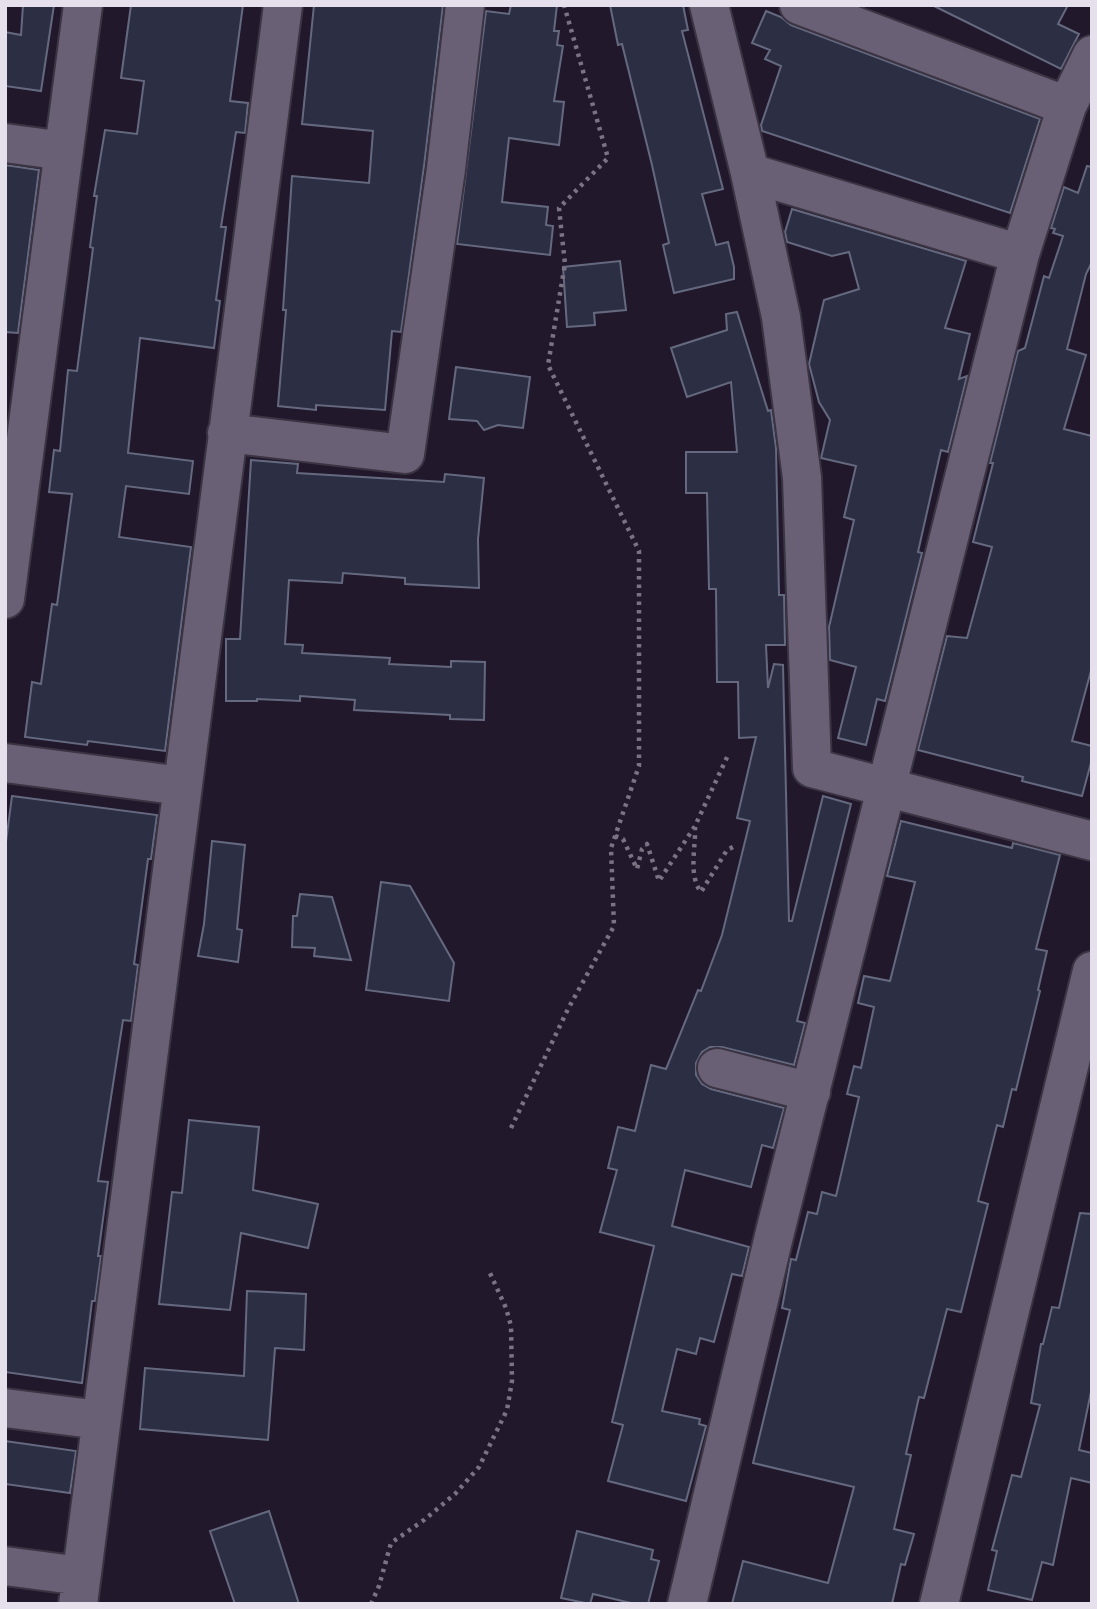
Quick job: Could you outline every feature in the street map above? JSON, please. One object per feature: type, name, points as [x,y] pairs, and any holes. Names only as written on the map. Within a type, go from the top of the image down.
[{"type":"street","points":[[7,579],[21,354],[64,151],[83,5]]},
{"type":"street","points":[[5,1566],[80,1590],[283,5]]},
{"type":"street","points":[[228,433],[405,454],[446,169],[465,5]]},
{"type":"street","points":[[709,5],[750,173],[781,317],[802,478],[812,768],[1092,841]]},
{"type":"street","points":[[799,5],[1067,106]]},
{"type":"street","points":[[687,1604],[774,1236],[1020,254],[1067,106],[1092,55]]},
{"type":"street","points":[[5,143],[64,151]]},
{"type":"street","points":[[750,173],[1020,254]]},
{"type":"street","points":[[5,763],[182,786]]},
{"type":"street","points":[[939,1604],[1092,971]]},
{"type":"street","points":[[717,1068],[811,1092]]},
{"type":"street","points":[[5,1408],[100,1420]]},
{"type":"path","points":[[511,1128],[568,1009],[614,926],[611,848],[639,766],[639,551],[548,365],[565,264],[559,208],[608,158],[564,5]]},
{"type":"path","points":[[615,836],[623,838],[637,869],[642,849],[644,844],[647,844],[659,881],[695,826],[729,753]]},
{"type":"path","points":[[695,826],[694,868],[697,888],[701,892],[727,850],[735,846]]},
{"type":"path","points":[[371,1604],[391,1543],[424,1520],[455,1494],[471,1476],[495,1439],[507,1410],[512,1381],[511,1326],[489,1271]]},
{"type":"building","points":[[23,5],[54,5],[41,91],[5,86],[5,32],[21,35]]},
{"type":"building","points":[[131,5],[243,5],[230,101],[248,103],[245,133],[236,132],[221,227],[226,227],[216,300],[220,301],[214,348],[140,338],[128,453],[193,461],[189,494],[126,486],[119,537],[191,547],[165,751],[88,741],[87,745],[25,737],[32,682],[41,684],[52,604],[57,605],[72,494],[49,492],[54,450],[60,451],[68,370],[77,371],[93,248],[90,247],[97,196],[94,196],[105,130],[137,134],[144,81],[121,78]]},
{"type":"building","points":[[314,5],[443,5],[401,332],[392,331],[385,410],[316,405],[316,410],[278,406],[286,310],[283,310],[292,176],[369,183],[373,131],[302,124]]},
{"type":"building","points":[[511,5],[557,5],[554,31],[559,31],[557,45],[563,46],[554,101],[564,102],[559,145],[509,138],[502,202],[548,207],[546,225],[553,226],[550,255],[457,244],[486,11],[509,14]]},
{"type":"building","points":[[610,5],[683,5],[688,30],[682,31],[723,189],[702,194],[716,245],[728,242],[734,279],[674,293],[663,245],[669,243],[652,165],[622,44],[618,45]]},
{"type":"building","points":[[932,5],[1068,5],[1058,24],[1079,34],[1061,69]]},
{"type":"building","points":[[766,11],[791,25],[1040,119],[1010,213],[762,131],[761,125],[781,66],[765,59],[770,50],[752,43]]},
{"type":"building","points":[[5,165],[39,170],[18,333],[5,332]]},
{"type":"building","points":[[1087,166],[1092,167],[1092,262],[1086,274],[1067,349],[1086,355],[1064,429],[1092,436],[1092,667],[1072,741],[1092,746],[1092,759],[1082,796],[1022,781],[1023,777],[918,750],[947,636],[967,638],[992,547],[973,542],[1018,351],[1025,348],[1044,276],[1049,278],[1063,236],[1053,233],[1055,229],[1051,228],[1064,187],[1078,193]]},
{"type":"building","points":[[792,209],[966,261],[945,328],[970,334],[959,379],[967,376],[948,452],[941,450],[918,552],[922,553],[885,701],[877,699],[866,745],[838,738],[856,667],[830,660],[829,627],[854,520],[844,517],[856,466],[821,458],[830,420],[819,402],[809,364],[824,300],[859,289],[849,252],[832,256],[787,242],[785,232]]},
{"type":"building","points":[[620,261],[626,310],[594,313],[595,325],[567,327],[563,267]]},
{"type":"building","points":[[737,312],[768,411],[771,410],[776,448],[779,595],[784,595],[785,645],[766,645],[768,688],[774,664],[783,665],[789,921],[792,921],[823,796],[851,804],[797,1021],[805,1023],[794,1065],[722,1047],[710,1047],[702,1052],[696,1063],[696,1075],[702,1084],[711,1089],[784,1108],[773,1148],[762,1145],[751,1187],[685,1170],[672,1226],[749,1247],[742,1276],[732,1274],[714,1342],[700,1338],[696,1354],[677,1349],[662,1411],[700,1419],[699,1424],[706,1426],[686,1501],[608,1481],[623,1425],[612,1422],[654,1246],[600,1232],[617,1170],[608,1168],[618,1127],[635,1131],[651,1065],[666,1069],[698,990],[701,991],[722,935],[750,821],[737,818],[756,737],[739,738],[738,682],[717,682],[716,589],[709,589],[707,493],[686,493],[686,452],[737,452],[731,382],[687,397],[671,348],[727,330],[726,314]]},
{"type":"building","points":[[456,367],[530,377],[523,428],[498,425],[484,430],[477,421],[449,419]]},
{"type":"building","points":[[251,460],[298,464],[297,473],[444,482],[445,474],[484,478],[478,539],[479,588],[405,584],[405,578],[343,573],[342,583],[289,580],[285,644],[303,645],[302,653],[390,658],[389,664],[451,667],[451,661],[485,662],[484,720],[450,719],[450,715],[354,710],[355,700],[300,696],[300,701],[226,701],[226,639],[240,639]]},
{"type":"building","points":[[12,796],[157,815],[151,859],[148,859],[134,964],[138,965],[131,1021],[123,1020],[98,1181],[108,1182],[98,1256],[101,1256],[95,1301],[92,1301],[82,1383],[5,1372],[5,849]]},
{"type":"building","points":[[901,821],[1012,848],[1013,843],[1060,855],[1036,949],[1047,951],[1038,990],[1040,991],[1016,1090],[1012,1089],[1003,1127],[997,1125],[978,1201],[988,1204],[961,1312],[947,1309],[924,1398],[919,1397],[906,1454],[911,1455],[894,1529],[914,1534],[905,1565],[901,1564],[892,1604],[732,1604],[743,1561],[828,1583],[854,1487],[753,1463],[790,1310],[782,1308],[791,1259],[796,1260],[808,1212],[817,1214],[822,1192],[836,1196],[859,1097],[847,1094],[854,1066],[861,1068],[874,1007],[858,1003],[864,976],[890,981],[915,882],[887,876]]},
{"type":"building","points":[[212,841],[245,845],[237,929],[242,930],[238,962],[198,956]]},
{"type":"building","points":[[381,882],[410,886],[454,963],[449,1001],[366,990]]},
{"type":"building","points":[[300,894],[332,897],[351,960],[314,956],[315,948],[292,947],[293,916],[297,916]]},
{"type":"building","points":[[189,1120],[259,1127],[253,1190],[318,1204],[308,1248],[241,1233],[230,1310],[159,1304],[172,1192],[182,1193]]},
{"type":"building","points":[[1080,1213],[1092,1214],[1092,1387],[1079,1450],[1092,1453],[1092,1483],[1071,1478],[1053,1565],[1042,1562],[1032,1600],[988,1590],[997,1551],[992,1550],[1012,1475],[1021,1477],[1040,1405],[1031,1403],[1041,1344],[1052,1307],[1059,1308]]},
{"type":"building","points":[[247,1291],[306,1294],[304,1350],[275,1348],[268,1440],[140,1429],[145,1368],[244,1376]]},
{"type":"building","points":[[5,1441],[76,1451],[70,1493],[5,1484]]},
{"type":"building","points":[[269,1511],[299,1604],[235,1604],[210,1531]]},
{"type":"building","points":[[577,1531],[653,1550],[651,1559],[659,1561],[648,1604],[635,1604],[593,1594],[590,1604],[561,1598]]}]
